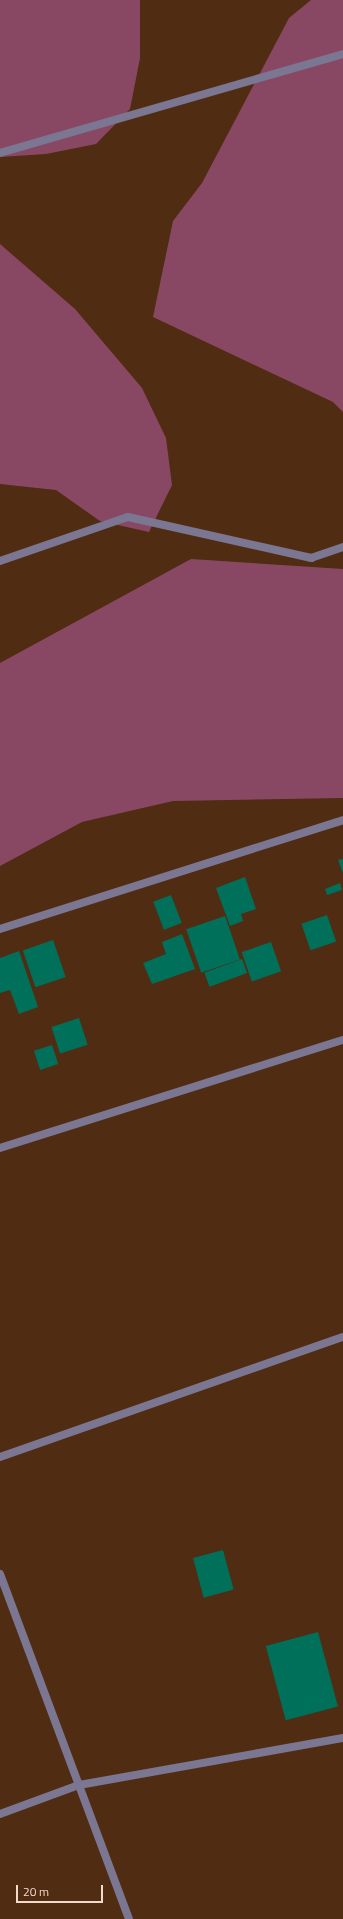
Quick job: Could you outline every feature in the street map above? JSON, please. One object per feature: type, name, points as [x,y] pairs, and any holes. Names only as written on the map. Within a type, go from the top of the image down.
[{"type":"street","points":[[0,153],[343,54]]},
{"type":"street","points":[[0,561],[128,516],[311,558],[343,547]]},
{"type":"street","points":[[0,929],[343,820]]},
{"type":"street","points":[[0,1148],[343,1040]]},
{"type":"street","points":[[0,1457],[343,1337]]},
{"type":"street","points":[[0,1574],[129,1919]]},
{"type":"street","points":[[0,1814],[79,1785],[343,1738]]},
{"type":"shaded area","points":[[0,0],[140,0],[140,58],[130,109],[96,144],[46,154],[0,157]]},
{"type":"shaded area","points":[[311,0],[343,0],[343,412],[333,402],[153,317],[173,221],[202,183],[289,18]]},
{"type":"shaded area","points":[[0,244],[75,309],[142,388],[166,438],[172,485],[149,532],[100,521],[56,490],[0,484]]},
{"type":"shaded area","points":[[191,559],[343,569],[343,798],[173,801],[82,822],[0,866],[0,663]]},
{"type":"building","points":[[343,859],[343,873],[338,860]]},
{"type":"building","points":[[245,877],[256,909],[241,914],[243,921],[230,926],[216,888]]},
{"type":"building","points":[[340,883],[342,890],[327,895],[325,889]]},
{"type":"building","points":[[171,895],[182,923],[164,930],[153,902]]},
{"type":"building","points":[[327,915],[336,941],[311,950],[301,924]]},
{"type":"building","points":[[225,916],[240,959],[201,973],[186,929]]},
{"type":"building","points":[[182,934],[195,969],[152,984],[143,963],[166,954],[162,942]]},
{"type":"building","points":[[53,940],[66,977],[35,987],[23,950]]},
{"type":"building","points":[[271,942],[281,971],[252,981],[242,952]]},
{"type":"building","points":[[19,951],[38,1007],[19,1014],[10,990],[0,993],[0,958]]},
{"type":"building","points":[[242,959],[247,973],[210,987],[204,973]]},
{"type":"building","points":[[79,1018],[88,1045],[60,1054],[51,1027]]},
{"type":"building","points":[[52,1045],[58,1064],[40,1070],[34,1051]]},
{"type":"building","points":[[223,1550],[234,1590],[204,1598],[193,1558]]},
{"type":"building","points":[[318,1632],[338,1706],[286,1720],[266,1646]]}]
